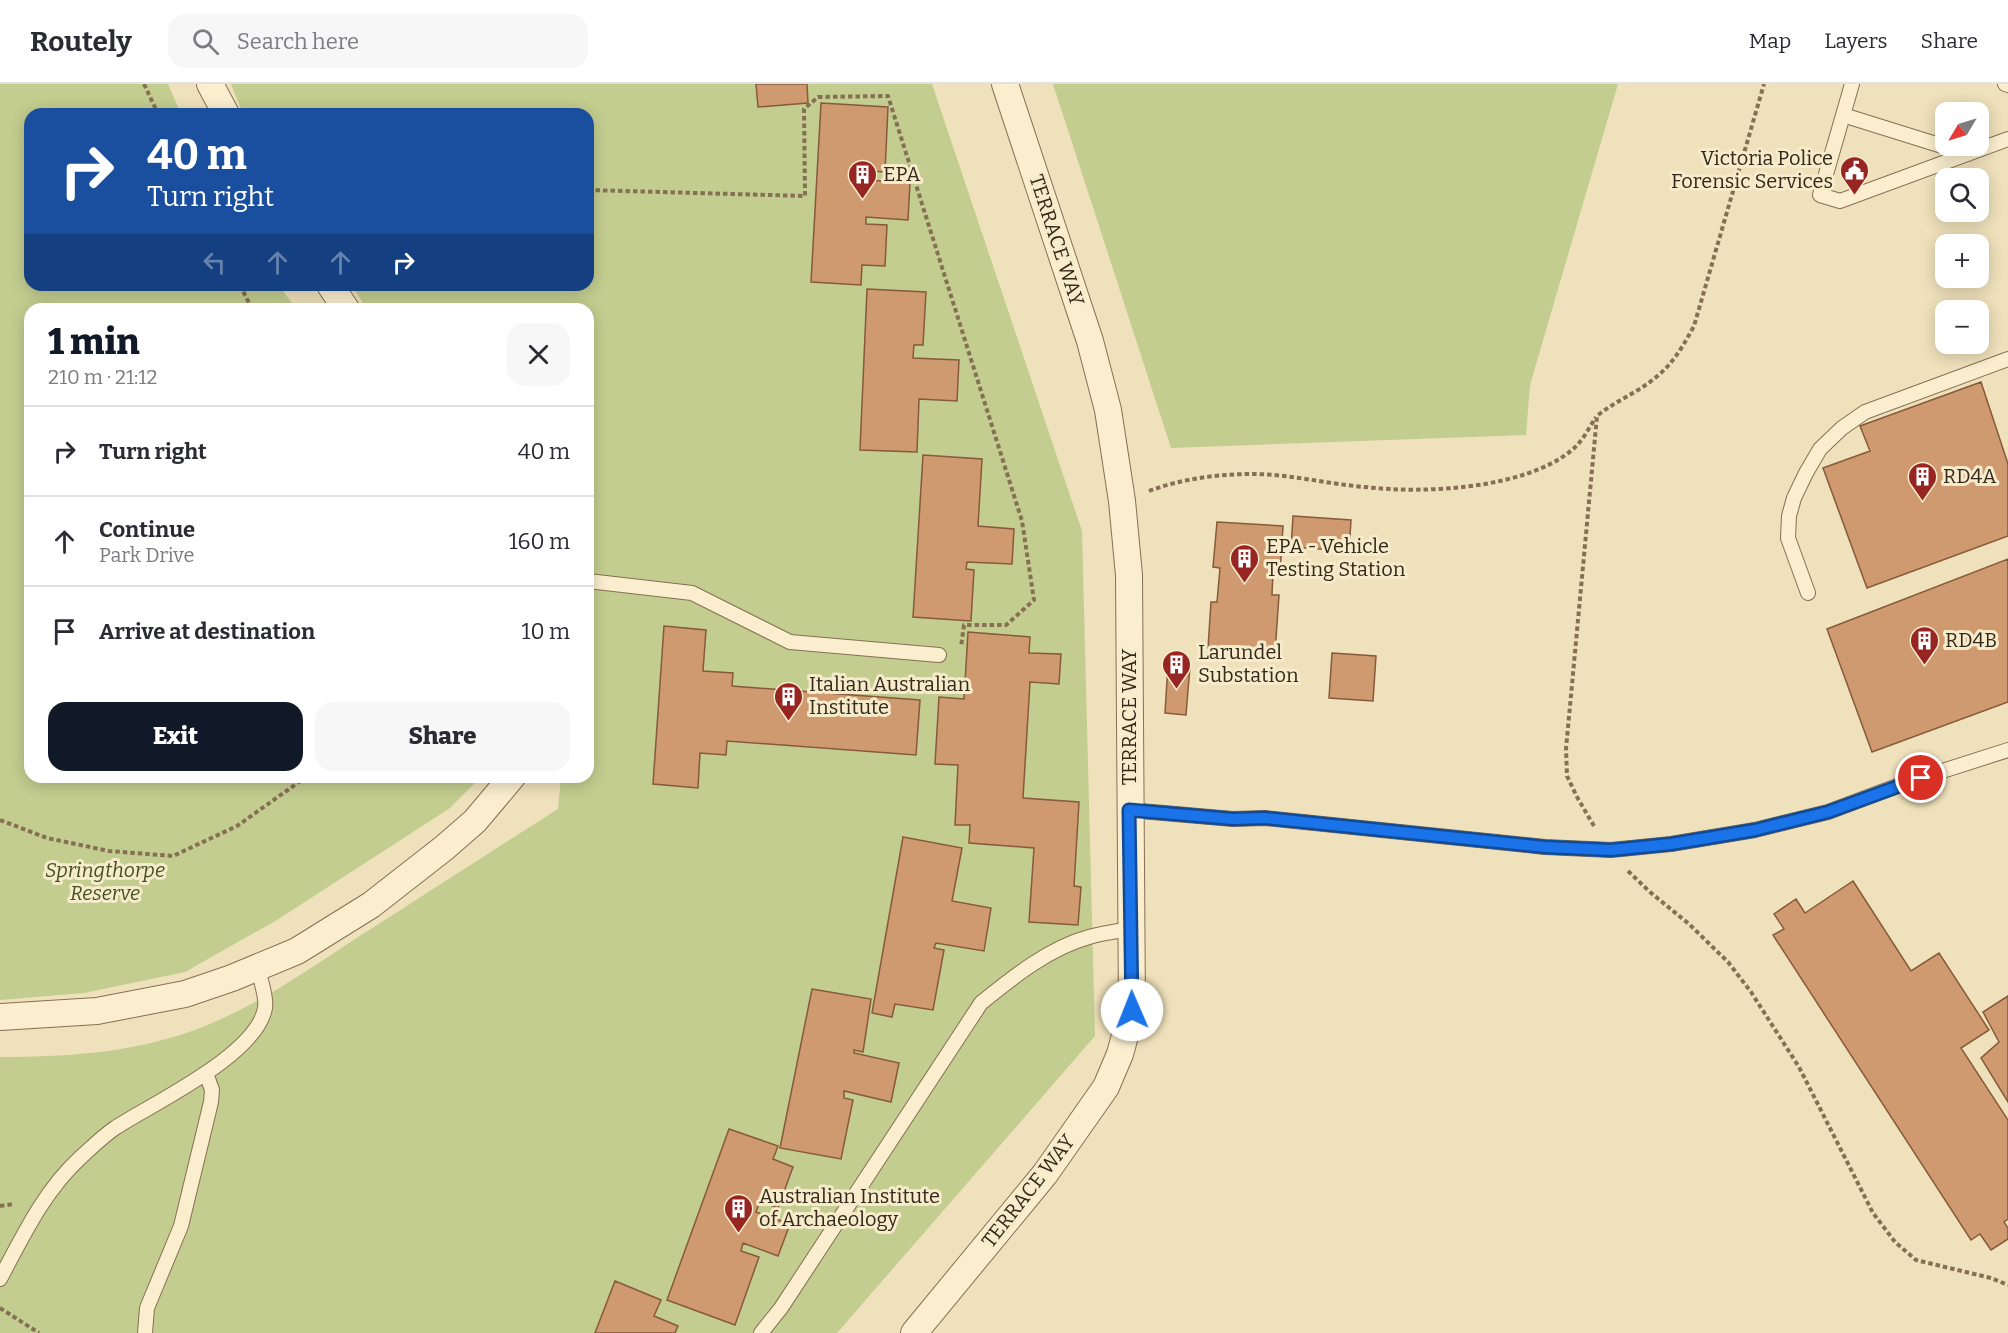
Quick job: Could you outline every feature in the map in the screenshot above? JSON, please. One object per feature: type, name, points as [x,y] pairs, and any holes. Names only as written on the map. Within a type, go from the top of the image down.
[{"type":"street","points":[[210,84],[223,108]]},
{"type":"street","name":"TERRACE WAY","points":[[914,1333],[1045,1174],[1106,1087],[1120,1054],[1132,1010],[1129,575],[1122,501],[1108,410],[1090,340],[1005,84]]},
{"type":"street","points":[[0,1017],[97,1011],[185,994],[258,968],[297,951],[371,906],[444,848],[475,821],[507,783]]},
{"type":"lane","points":[[1852,84],[1820,195],[1840,201],[1963,156]]},
{"type":"lane","points":[[1843,115],[1935,144]]},
{"type":"lane","points":[[1989,146],[2008,139]]},
{"type":"lane","points":[[1808,593],[1788,538],[1789,516],[1794,498],[1820,449],[1842,428],[1865,412],[2008,359]]},
{"type":"lane","points":[[594,583],[692,592],[790,642],[939,655]]},
{"type":"lane","points":[[1129,810],[1233,819],[1265,818],[1545,847],[1611,850],[1671,844],[1755,830],[1828,812],[1908,782],[2008,750]]},
{"type":"lane","points":[[761,1333],[781,1308],[981,1003],[1009,980],[1049,954],[1088,937],[1131,929]]},
{"type":"lane","points":[[0,1279],[44,1200],[78,1159],[113,1129],[206,1073],[248,1040],[260,1023],[265,1006],[258,968]]},
{"type":"lane","points":[[145,1333],[147,1308],[182,1226],[211,1102],[212,1090],[206,1073]]},
{"type":"path","points":[[144,84],[155,108]]},
{"type":"path","points":[[1122,501],[1200,477],[1252,474],[1295,476],[1405,491],[1482,484],[1535,472],[1574,449],[1597,416],[1610,405],[1655,379],[1677,357],[1694,326],[1764,84]]},
{"type":"path","points":[[594,190],[805,196],[804,109],[818,97],[888,96],[1022,521],[1035,600],[1006,625],[964,625],[961,656],[939,655]]},
{"type":"path","points":[[1597,416],[1566,749],[1567,776],[1577,797],[1611,850],[1650,892],[1689,924],[1728,962],[1751,992],[1799,1066],[1873,1213],[1894,1242],[1916,1260],[1991,1278],[2008,1285]]},
{"type":"path","points":[[0,820],[47,838],[109,851],[173,856],[237,826],[298,783]]},
{"type":"path","points":[[0,1308],[39,1333]]},
{"type":"green space","name":"Springthorpe Reserve","points":[[0,84],[168,84],[178,108],[24,108],[24,291],[283,291],[292,303],[24,303],[24,783],[475,783],[450,808],[277,920],[185,972],[84,993],[0,1000]]},
{"type":"green space","points":[[231,84],[932,84],[1082,531],[1095,1036],[837,1333],[0,1333],[0,1057],[71,1055],[143,1045],[189,1032],[233,1014],[295,978],[558,809],[560,783],[594,783],[594,303],[363,303],[355,291],[594,291],[594,108],[241,108]]},
{"type":"green space","points":[[1053,84],[1618,84],[1530,385],[1526,435],[1171,448]]},
{"type":"building","points":[[756,84],[807,84],[808,103],[758,107]]},
{"type":"building","name":"EPA","points":[[821,103],[888,107],[885,172],[869,171],[869,180],[910,183],[908,220],[866,217],[866,224],[887,225],[885,266],[862,265],[861,285],[811,282]]},
{"type":"building","points":[[867,289],[926,292],[923,345],[914,345],[913,358],[959,360],[957,401],[919,399],[917,452],[860,450]]},
{"type":"building","name":"RD4A","points":[[1981,382],[2008,464],[2008,536],[1867,588],[1823,468],[1870,451],[1860,426]]},
{"type":"building","points":[[923,455],[982,459],[978,526],[1014,529],[1012,564],[967,562],[966,569],[974,570],[971,621],[913,617]]},
{"type":"building","points":[[1293,516],[1351,520],[1349,551],[1291,547]]},
{"type":"building","name":"EPA - Vehicle Testing Station","points":[[1217,522],[1283,526],[1280,573],[1273,572],[1272,595],[1279,595],[1275,653],[1208,648],[1211,602],[1217,602],[1220,568],[1213,567]]},
{"type":"building","name":"RD4B","points":[[2008,559],[2008,702],[1872,752],[1827,629]]},
{"type":"building","name":"Italian Australian Institute","points":[[664,626],[706,630],[703,671],[733,673],[732,686],[920,700],[916,755],[727,741],[726,755],[700,753],[698,788],[653,784]]},
{"type":"building","points":[[968,632],[1030,637],[1029,653],[1061,654],[1059,684],[1030,682],[1023,798],[1079,802],[1074,886],[1081,887],[1078,925],[1029,922],[1034,848],[969,843],[970,825],[955,825],[958,765],[935,764],[939,697],[964,699]]},
{"type":"building","points":[[1332,653],[1376,656],[1373,701],[1329,698]]},
{"type":"building","name":"Larundel Substation","points":[[1168,664],[1190,666],[1186,715],[1165,713]]},
{"type":"building","points":[[903,837],[962,848],[952,901],[991,908],[984,951],[936,943],[934,948],[944,950],[933,1010],[895,1004],[892,1017],[872,1013]]},
{"type":"building","points":[[1853,881],[1911,971],[1939,953],[1989,1030],[1961,1048],[2008,1120],[2008,1219],[2004,1222],[2008,1228],[2008,1239],[1991,1250],[1980,1234],[1971,1240],[1773,935],[1784,929],[1774,914],[1796,899],[1805,913]]},
{"type":"building","points":[[812,989],[871,999],[863,1052],[854,1050],[854,1053],[899,1063],[891,1102],[844,1091],[844,1098],[853,1100],[841,1159],[780,1148]]},
{"type":"building","points":[[2008,996],[2008,1102],[1981,1058],[1999,1042],[1983,1012]]},
{"type":"building","name":"Australian Institute of Archaeology","points":[[729,1129],[778,1146],[773,1159],[793,1167],[778,1208],[760,1201],[756,1212],[790,1224],[778,1256],[743,1243],[741,1251],[759,1257],[735,1325],[667,1300]]},
{"type":"building","points":[[615,1281],[661,1300],[654,1316],[678,1326],[675,1333],[595,1333]]},
{"type":"place","name":"Victoria Police Forensic Services","points":[[1854,196]]},
{"type":"place","name":"EPA","points":[[862,200]]},
{"type":"place","name":"RD4A","points":[[1922,502]]},
{"type":"place","name":"EPA - Vehicle Testing Station","points":[[1245,584]]},
{"type":"place","name":"RD4B","points":[[1924,666]]},
{"type":"place","name":"Larundel Substation","points":[[1177,690]]},
{"type":"place","name":"Italian Australian Institute","points":[[788,722]]},
{"type":"place","name":"Australian Institute of Archaeology","points":[[738,1234]]},
{"type":"route","points":[[1132,1010],[1129,810],[1233,819],[1265,818],[1545,847],[1611,850],[1671,844],[1755,830],[1828,812],[1921,778]]}]
